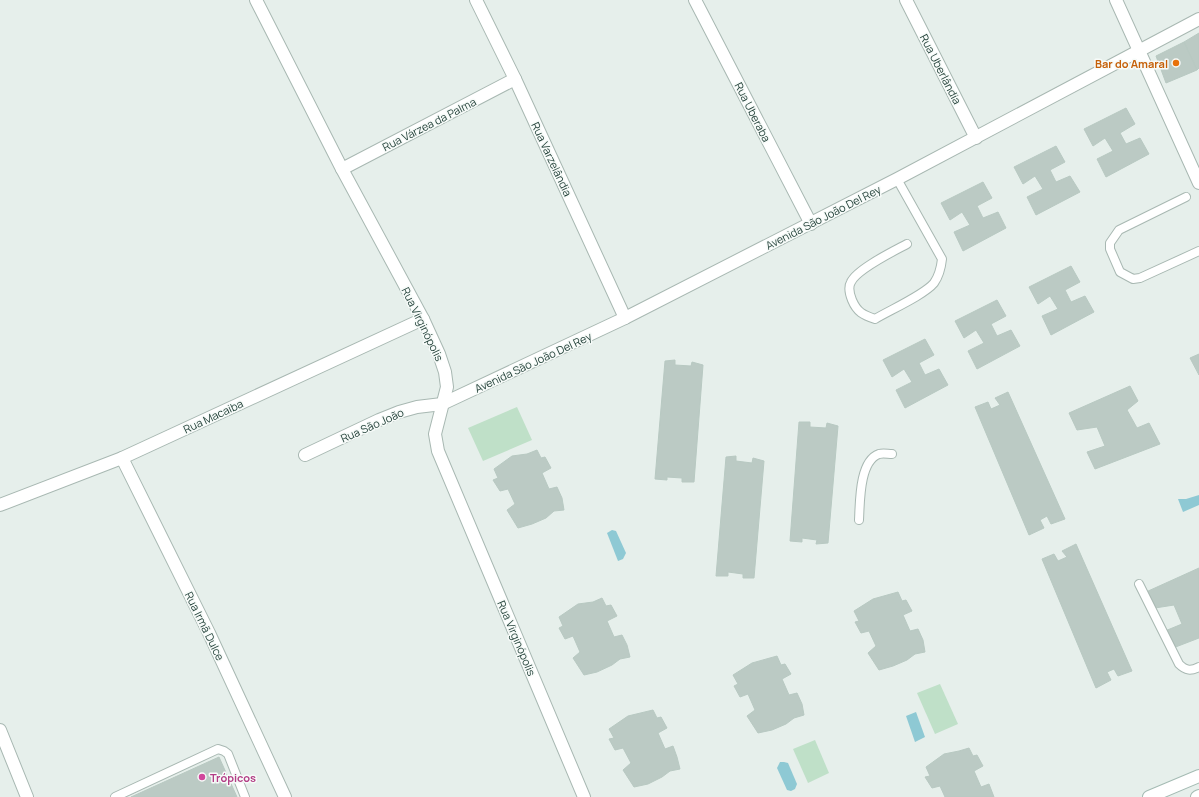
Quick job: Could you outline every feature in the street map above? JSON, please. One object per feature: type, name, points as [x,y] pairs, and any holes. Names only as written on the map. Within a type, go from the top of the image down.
[{"type":"street","name":"Rua Virginópolis","points":[[256,0],[342,169],[423,319],[440,354],[447,387],[435,434],[438,451],[584,797]]},
{"type":"street","name":"Rua Varzelândia","points":[[476,0],[515,79],[626,318]]},
{"type":"street","name":"Rua Uberaba","points":[[694,0],[811,224]]},
{"type":"street","name":"Rua Uberlândia","points":[[906,0],[976,138]]},
{"type":"street","points":[[1116,0],[1199,183]]},
{"type":"street","name":"Avenida São João Del Rey","points":[[442,404],[626,318],[811,224],[1199,19]]},
{"type":"street","name":"Rua Várzea da Palma","points":[[342,169],[515,79]]},
{"type":"street","name":"Rua Macaiba","points":[[0,505],[122,458],[423,319]]},
{"type":"street","name":"Rua São João","points":[[305,455],[399,412],[417,407],[442,404]]},
{"type":"street","name":"Rua Irmã Dulce","points":[[122,458],[209,633],[285,797]]},
{"type":"street","points":[[0,730],[27,797]]},
{"type":"street","points":[[1149,797],[1199,776]]},
{"type":"lane","points":[[897,179],[942,259],[940,271],[934,282],[924,292],[874,319],[862,314],[854,306],[850,294],[850,282],[859,272],[907,244]]},
{"type":"lane","points":[[1186,197],[1119,230],[1110,243],[1110,249],[1120,272],[1133,279],[1140,278],[1199,251]]},
{"type":"lane","points":[[859,520],[864,471],[871,461],[879,454],[892,454]]},
{"type":"lane","points":[[1139,584],[1179,664],[1187,670],[1199,668]]},
{"type":"lane","points":[[115,797],[218,749],[228,754],[246,797]]},
{"type":"green space","points":[[517,407],[532,440],[483,461],[468,428]]},
{"type":"green space","points":[[940,684],[958,724],[935,734],[917,693]]},
{"type":"green space","points":[[815,740],[829,773],[808,783],[793,749]]},
{"type":"water","points":[[1199,495],[1199,505],[1183,512],[1178,499],[1186,499]]},
{"type":"water","points":[[612,530],[616,531],[626,553],[623,559],[618,561],[607,533]]},
{"type":"water","points":[[916,712],[925,737],[915,742],[906,716]]},
{"type":"water","points":[[780,762],[788,763],[797,784],[795,789],[791,791],[787,790],[777,768]]},
{"type":"building","points":[[1199,33],[1199,68],[1197,70],[1184,42]]},
{"type":"building","name":"Bar do Amaral","points":[[1184,42],[1197,70],[1166,83],[1156,56]]},
{"type":"building","points":[[1126,108],[1135,124],[1120,133],[1126,144],[1140,138],[1149,154],[1106,177],[1097,159],[1113,151],[1105,138],[1093,146],[1084,129]]},
{"type":"building","points":[[1056,146],[1065,162],[1050,170],[1056,182],[1070,176],[1080,192],[1036,215],[1027,197],[1043,189],[1035,176],[1023,184],[1014,167]]},
{"type":"building","points":[[983,182],[992,198],[977,206],[983,218],[998,212],[1006,228],[963,251],[954,232],[970,225],[962,212],[950,220],[941,203]]},
{"type":"building","points":[[1071,266],[1080,282],[1065,290],[1071,302],[1085,296],[1094,312],[1051,335],[1042,316],[1058,309],[1050,296],[1038,304],[1029,287]]},
{"type":"building","points":[[997,300],[1006,316],[991,324],[997,336],[1011,330],[1020,346],[977,369],[968,351],[984,343],[976,330],[964,338],[955,321]]},
{"type":"building","points":[[925,339],[934,355],[919,363],[925,375],[939,369],[948,385],[905,408],[896,390],[912,382],[904,369],[892,377],[883,360]]},
{"type":"building","points":[[1199,354],[1199,375],[1190,358]]},
{"type":"building","points":[[675,360],[675,365],[691,366],[692,362],[703,365],[694,482],[682,482],[682,478],[667,477],[667,480],[655,479],[665,361]]},
{"type":"building","points":[[1130,386],[1138,401],[1127,410],[1137,428],[1149,423],[1160,444],[1095,469],[1087,452],[1105,446],[1097,427],[1077,430],[1069,413]]},
{"type":"building","points":[[1008,392],[1065,519],[1051,524],[1047,516],[1040,520],[1044,528],[1029,535],[975,407],[988,402],[991,409],[1000,405],[995,398]]},
{"type":"building","points":[[799,422],[810,422],[810,427],[826,428],[827,423],[838,426],[828,543],[816,544],[817,540],[802,538],[802,542],[790,541]]},
{"type":"building","points":[[537,450],[541,458],[545,457],[551,468],[542,473],[549,489],[557,487],[562,498],[564,510],[554,511],[546,518],[518,528],[507,510],[515,504],[508,489],[500,491],[493,480],[498,478],[494,469],[512,456],[527,454]]},
{"type":"building","points":[[736,456],[736,461],[752,463],[753,458],[764,461],[754,578],[743,578],[743,574],[728,572],[728,576],[716,576],[726,457]]},
{"type":"building","points":[[1076,544],[1132,671],[1118,676],[1114,669],[1107,672],[1111,680],[1096,688],[1042,559],[1054,554],[1058,561],[1067,557],[1062,551]]},
{"type":"building","points":[[1199,568],[1199,638],[1173,648],[1165,631],[1182,624],[1174,605],[1155,608],[1146,592]]},
{"type":"building","points":[[898,592],[902,601],[906,600],[912,611],[903,615],[910,631],[918,629],[923,640],[925,652],[915,654],[907,660],[879,670],[868,653],[876,646],[869,631],[861,633],[855,622],[859,621],[854,611],[873,599]]},
{"type":"building","points":[[602,598],[606,606],[611,605],[617,616],[607,621],[614,637],[622,635],[627,645],[630,657],[620,659],[612,665],[597,672],[584,675],[573,658],[580,652],[573,636],[565,639],[559,628],[563,626],[559,617],[578,604],[593,602]]},
{"type":"building","points":[[777,656],[781,665],[785,664],[791,674],[782,679],[789,695],[797,693],[802,704],[804,715],[794,718],[786,724],[772,730],[758,733],[747,716],[755,710],[748,694],[740,697],[734,686],[738,684],[733,675],[752,663]]},
{"type":"building","points":[[653,710],[657,718],[661,717],[667,728],[658,733],[665,749],[673,746],[680,769],[670,771],[648,784],[634,787],[623,770],[631,763],[623,748],[615,750],[609,739],[614,738],[609,729],[628,716]]},
{"type":"building","points":[[969,748],[973,756],[977,755],[983,766],[974,771],[981,787],[989,784],[994,797],[945,797],[940,786],[932,788],[925,777],[930,776],[926,767],[944,754]]},
{"type":"building","name":"Trópicos","points":[[219,757],[237,797],[131,797]]},
{"type":"place","name":"Bar do Amaral","points":[[1176,63]]},
{"type":"place","name":"Trópicos","points":[[202,777]]}]
